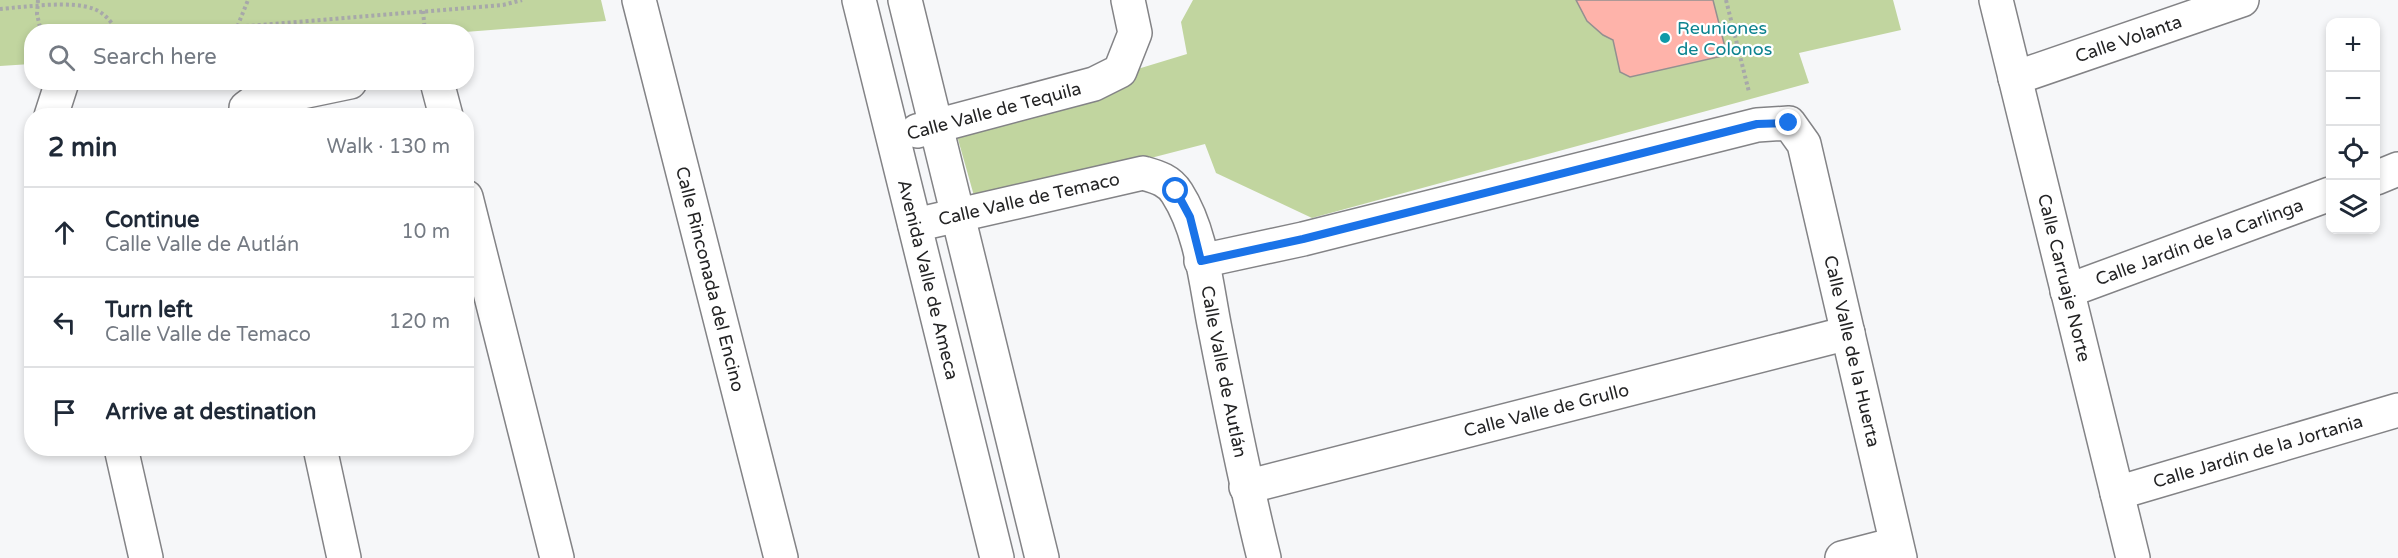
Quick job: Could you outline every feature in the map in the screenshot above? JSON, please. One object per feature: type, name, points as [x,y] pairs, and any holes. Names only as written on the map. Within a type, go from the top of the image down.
[{"type":"street","name":"Calle Rinconada del Encino","points":[[639,0],[780,558]]},
{"type":"street","name":"Avenida Valle de Ameca","points":[[860,0],[998,558]]},
{"type":"street","points":[[905,0],[1042,558]]},
{"type":"street","name":"Calle Valle de Tequila","points":[[893,138],[1094,84],[1120,71],[1135,33],[1128,0]]},
{"type":"street","name":"Calle Carruaje Norte","points":[[1996,0],[2133,558]]},
{"type":"street","name":"Calle Volanta","points":[[2015,78],[2242,0]]},
{"type":"street","points":[[54,108],[59,90]]},
{"type":"street","points":[[254,108],[320,90]]},
{"type":"street","points":[[439,90],[444,108]]},
{"type":"street","name":"Calle Valle de la Huerta","points":[[1757,124],[1789,123],[1804,144],[1898,551]]},
{"type":"street","points":[[1201,261],[1303,239],[1757,124]]},
{"type":"street","points":[[2380,176],[2398,169]]},
{"type":"street","name":"Calle Valle de Autlán","points":[[1143,173],[1163,178],[1176,191],[1190,217],[1201,261],[1246,487],[1264,558]]},
{"type":"street","name":"Calle Valle de Temaco","points":[[915,225],[1143,173]]},
{"type":"street","name":"Calle Jardín de la Carlinga","points":[[2067,291],[2326,196]]},
{"type":"street","points":[[474,229],[557,558]]},
{"type":"street","name":"Calle Valle de Grullo","points":[[1246,487],[1848,333]]},
{"type":"street","name":"Calle Jardín de la Jortania","points":[[2117,493],[2398,410]]},
{"type":"street","points":[[124,456],[146,558]]},
{"type":"street","points":[[322,456],[344,558]]},
{"type":"street","points":[[1842,558],[1898,551]]},
{"type":"path","points":[[38,0],[40,24]]},
{"type":"path","points":[[238,24],[248,0]]},
{"type":"path","points":[[251,24],[503,5],[522,0]]},
{"type":"path","points":[[1726,0],[1757,124]]},
{"type":"path","points":[[0,9],[76,6],[94,9],[113,24]]},
{"type":"path","points":[[423,11],[424,24]]},
{"type":"green space","points":[[0,0],[601,0],[606,21],[474,31],[474,24],[24,24],[24,64],[0,66]]},
{"type":"green space","points":[[1193,0],[1893,0],[1901,30],[1799,53],[1809,83],[1312,218],[1216,173],[1205,144],[976,203],[954,125],[1187,54],[1181,22]]},
{"type":"building","name":"Reuniones de Colonos","points":[[1576,0],[1713,0],[1727,55],[1630,77],[1620,72],[1613,40],[1603,35],[1587,21]]},
{"type":"place","name":"Reuniones de Colonos","points":[[1665,38]]},
{"type":"route","points":[[1176,191],[1190,217],[1201,261],[1303,239],[1757,124],[1789,123]]}]
